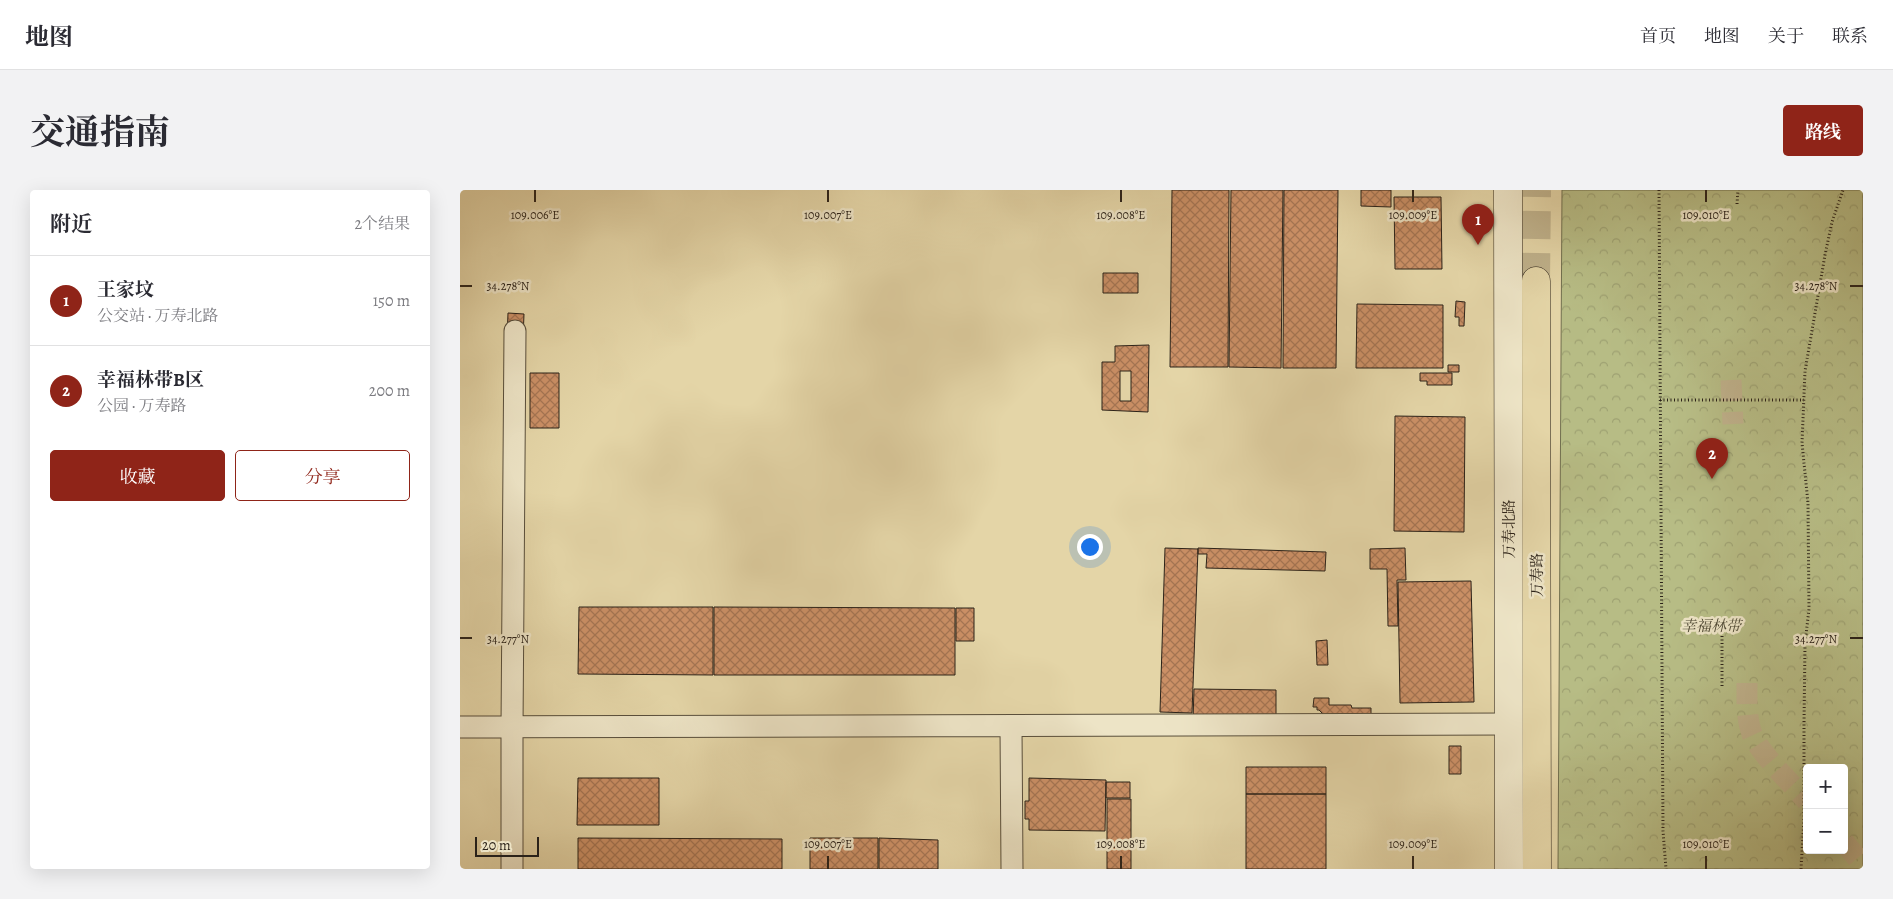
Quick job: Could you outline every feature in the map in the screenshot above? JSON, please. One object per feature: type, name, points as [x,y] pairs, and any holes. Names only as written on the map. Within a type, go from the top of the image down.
[{"type":"main road","name":"万寿北路","points":[[1508,190],[1509,869]]},
{"type":"main road","name":"万寿路","points":[[1536,281],[1538,869]]},
{"type":"street","points":[[512,869],[515,331]]},
{"type":"street","points":[[460,727],[1011,727],[1509,724]]},
{"type":"street","points":[[1011,727],[1012,869]]},
{"type":"path","points":[[1659,190],[1663,831],[1666,869]]},
{"type":"path","points":[[1737,204],[1738,190]]},
{"type":"path","points":[[1801,869],[1804,818],[1805,644],[1810,609],[1808,503],[1802,443],[1805,371],[1817,293],[1832,222],[1843,190]]},
{"type":"path","points":[[1660,400],[1804,400]]},
{"type":"path","points":[[1722,636],[1722,686]]},
{"type":"path","points":[[1800,640],[1805,644]]},
{"type":"green space","name":"幸福林带","points":[[1562,190],[1863,190],[1863,869],[1558,869]]},
{"type":"building","points":[[1172,190],[1229,190],[1228,367],[1170,367]]},
{"type":"building","points":[[1231,190],[1283,190],[1281,368],[1229,367]]},
{"type":"building","points":[[1284,190],[1338,190],[1336,368],[1283,368]]},
{"type":"building","points":[[1361,190],[1391,190],[1391,207],[1361,206]]},
{"type":"building","points":[[1394,197],[1441,197],[1442,269],[1395,269]]},
{"type":"building","points":[[1103,273],[1138,273],[1138,293],[1103,293]]},
{"type":"building","points":[[1456,301],[1465,302],[1464,326],[1459,326],[1459,317],[1455,317]]},
{"type":"building","points":[[1357,304],[1443,305],[1443,368],[1356,368]]},
{"type":"building","points":[[508,313],[524,314],[523,339],[507,339]]},
{"type":"building","points":[[1149,345],[1148,412],[1102,410],[1102,362],[1115,362],[1115,346]],"holes":[[[1120,371],[1131,371],[1131,401],[1120,401]]]},
{"type":"building","points":[[1448,365],[1459,365],[1459,372],[1448,372]]},
{"type":"building","points":[[530,373],[559,373],[559,428],[530,428]]},
{"type":"building","points":[[1420,373],[1452,373],[1452,385],[1427,385],[1427,381],[1420,381]]},
{"type":"building","points":[[1395,416],[1465,417],[1464,532],[1394,531]]},
{"type":"building","points":[[1165,548],[1198,549],[1192,713],[1160,712]]},
{"type":"building","points":[[1198,548],[1326,552],[1325,571],[1206,568],[1207,554],[1198,554]]},
{"type":"building","points":[[1405,548],[1406,580],[1397,580],[1398,626],[1388,626],[1387,569],[1370,569],[1370,549]]},
{"type":"building","points":[[1471,581],[1474,702],[1400,703],[1398,582]]},
{"type":"building","points":[[579,607],[713,607],[713,675],[578,674]]},
{"type":"building","points":[[714,607],[955,608],[955,675],[714,675]]},
{"type":"building","points":[[956,608],[974,608],[974,641],[956,641]]},
{"type":"building","points":[[1327,640],[1328,665],[1317,665],[1316,641]]},
{"type":"building","points":[[1194,689],[1276,690],[1276,720],[1193,720]]},
{"type":"building","points":[[1314,698],[1329,698],[1329,705],[1351,705],[1352,708],[1371,708],[1371,717],[1329,720],[1317,710],[1317,707],[1313,707]]},
{"type":"building","points":[[1449,746],[1461,746],[1461,774],[1449,774]]},
{"type":"building","points":[[1246,767],[1326,767],[1326,794],[1246,794]]},
{"type":"building","points":[[578,778],[659,778],[659,825],[577,825]]},
{"type":"building","points":[[1029,778],[1106,780],[1105,831],[1029,830],[1029,819],[1025,819],[1025,801],[1029,801]]},
{"type":"building","points":[[1106,782],[1130,782],[1130,798],[1106,798]]},
{"type":"building","points":[[1246,794],[1326,794],[1326,869],[1246,869]]},
{"type":"building","points":[[1107,799],[1131,799],[1131,869],[1107,869]]},
{"type":"building","points":[[578,838],[782,839],[782,869],[578,869]]},
{"type":"building","points":[[810,838],[878,838],[878,869],[810,869]]},
{"type":"building","points":[[879,838],[938,840],[938,869],[879,869]]},
{"type":"tunnel","points":[[1536,281],[1537,190]]},
{"type":"tunnel","points":[[1731,380],[1733,424]]},
{"type":"tunnel","points":[[1747,683],[1748,715],[1752,734],[1769,760],[1803,797]]},
{"type":"tunnel","points":[[1848,847],[1863,865]]},
{"type":"place","name":"王家坟","points":[[1478,245]]},
{"type":"place","name":"幸福林带B区","points":[[1712,479]]}]
